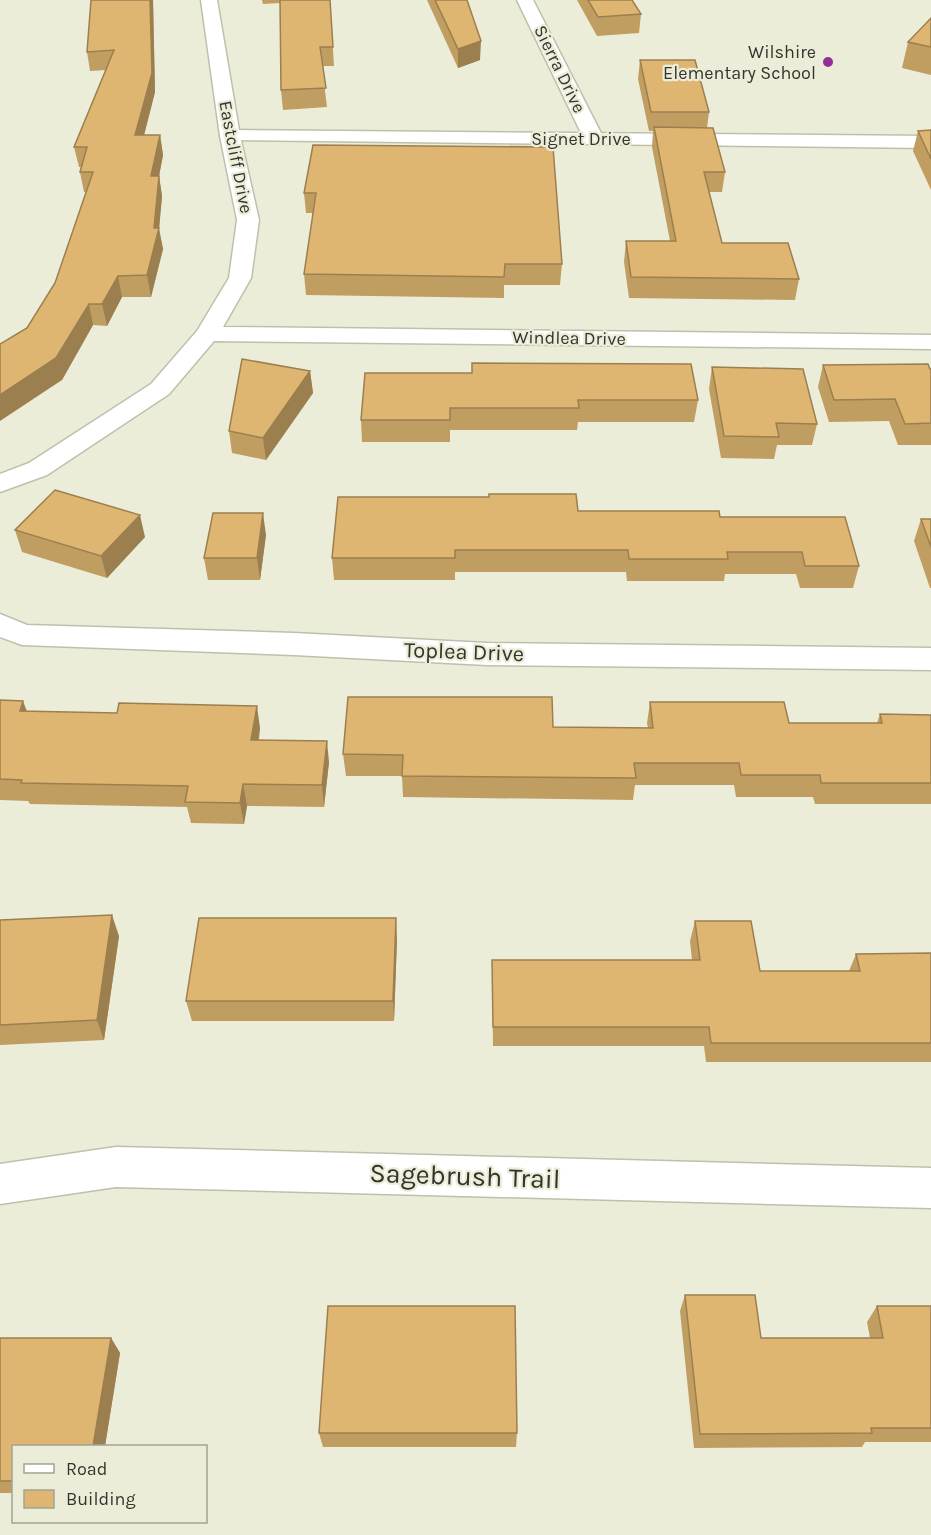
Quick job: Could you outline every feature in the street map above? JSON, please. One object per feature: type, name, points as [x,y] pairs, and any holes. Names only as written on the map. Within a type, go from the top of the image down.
[{"type":"street","name":"Eastcliff Drive","points":[[0,484],[38,469],[160,389],[207,334],[240,278],[249,220],[230,136],[209,0]]},
{"type":"street","name":"Sierra Drive","points":[[525,0],[594,139]]},
{"type":"street","name":"Signet Drive","points":[[230,136],[931,142]]},
{"type":"street","name":"Windlea Drive","points":[[207,334],[931,342]]},
{"type":"street","name":"Toplea Drive","points":[[0,624],[22,635],[487,654],[931,659]]},
{"type":"street","name":"Sagebrush Trail","points":[[0,1184],[117,1167],[931,1188]]},
{"type":"building","points":[[91,0],[150,0],[152,73],[135,135],[160,135],[151,176],[159,176],[154,228],[159,228],[147,275],[118,276],[102,304],[89,304],[56,358],[0,395],[0,344],[27,328],[55,283],[93,172],[80,172],[87,147],[74,147],[114,50],[87,52]]},
{"type":"building","points":[[280,0],[330,0],[333,47],[320,47],[326,88],[281,90]]},
{"type":"building","points":[[435,0],[467,0],[481,41],[458,49]]},
{"type":"building","points":[[588,0],[632,0],[641,14],[598,17]]},
{"type":"building","points":[[931,18],[931,47],[908,42]]},
{"type":"building","points":[[640,60],[695,60],[709,112],[651,112]]},
{"type":"building","points":[[654,127],[713,128],[725,172],[704,172],[722,243],[788,243],[799,279],[631,277],[626,241],[676,241]]},
{"type":"building","points":[[931,130],[931,159],[918,131]]},
{"type":"building","points":[[313,145],[553,147],[562,264],[505,264],[504,277],[304,274],[316,193],[304,193]]},
{"type":"building","points":[[242,359],[310,371],[263,438],[229,431]]},
{"type":"building","points":[[472,363],[691,364],[698,400],[578,400],[579,408],[450,408],[450,420],[361,420],[365,373],[472,373]]},
{"type":"building","points":[[928,364],[931,369],[931,423],[905,424],[895,399],[834,400],[823,365]]},
{"type":"building","points":[[712,367],[803,369],[817,424],[776,423],[779,437],[724,436]]},
{"type":"building","points":[[55,490],[140,515],[101,556],[15,530]]},
{"type":"building","points":[[489,494],[576,494],[578,511],[719,511],[720,517],[845,517],[859,566],[805,566],[802,552],[727,552],[728,559],[629,559],[628,550],[455,550],[455,558],[332,558],[338,497],[489,497]]},
{"type":"building","points":[[213,513],[263,513],[257,558],[204,558]]},
{"type":"building","points":[[921,519],[931,519],[931,547]]},
{"type":"building","points":[[348,697],[552,697],[553,727],[653,728],[650,702],[784,702],[789,723],[882,723],[880,714],[931,715],[931,783],[821,783],[820,775],[741,775],[739,763],[634,763],[636,778],[402,776],[403,755],[343,754]]},
{"type":"building","points":[[0,700],[23,701],[20,711],[117,713],[119,703],[257,706],[251,740],[327,741],[322,785],[243,784],[240,803],[185,802],[188,786],[21,783],[22,780],[0,779]]},
{"type":"building","points":[[112,915],[97,1020],[0,1025],[0,920]]},
{"type":"building","points":[[199,918],[396,918],[393,1001],[186,1001]]},
{"type":"building","points":[[695,921],[751,921],[760,971],[860,971],[856,954],[931,953],[931,1043],[711,1043],[709,1027],[493,1027],[492,960],[700,960]]},
{"type":"building","points":[[685,1295],[755,1295],[761,1338],[883,1338],[877,1306],[931,1306],[931,1428],[871,1428],[872,1433],[700,1434]]},
{"type":"building","points":[[328,1306],[515,1306],[517,1433],[319,1433]]},
{"type":"building","points":[[0,1338],[111,1338],[93,1445],[12,1445],[12,1481],[0,1481]]},
{"type":"place","name":"Wilshire Elementary School","points":[[828,62]]}]
